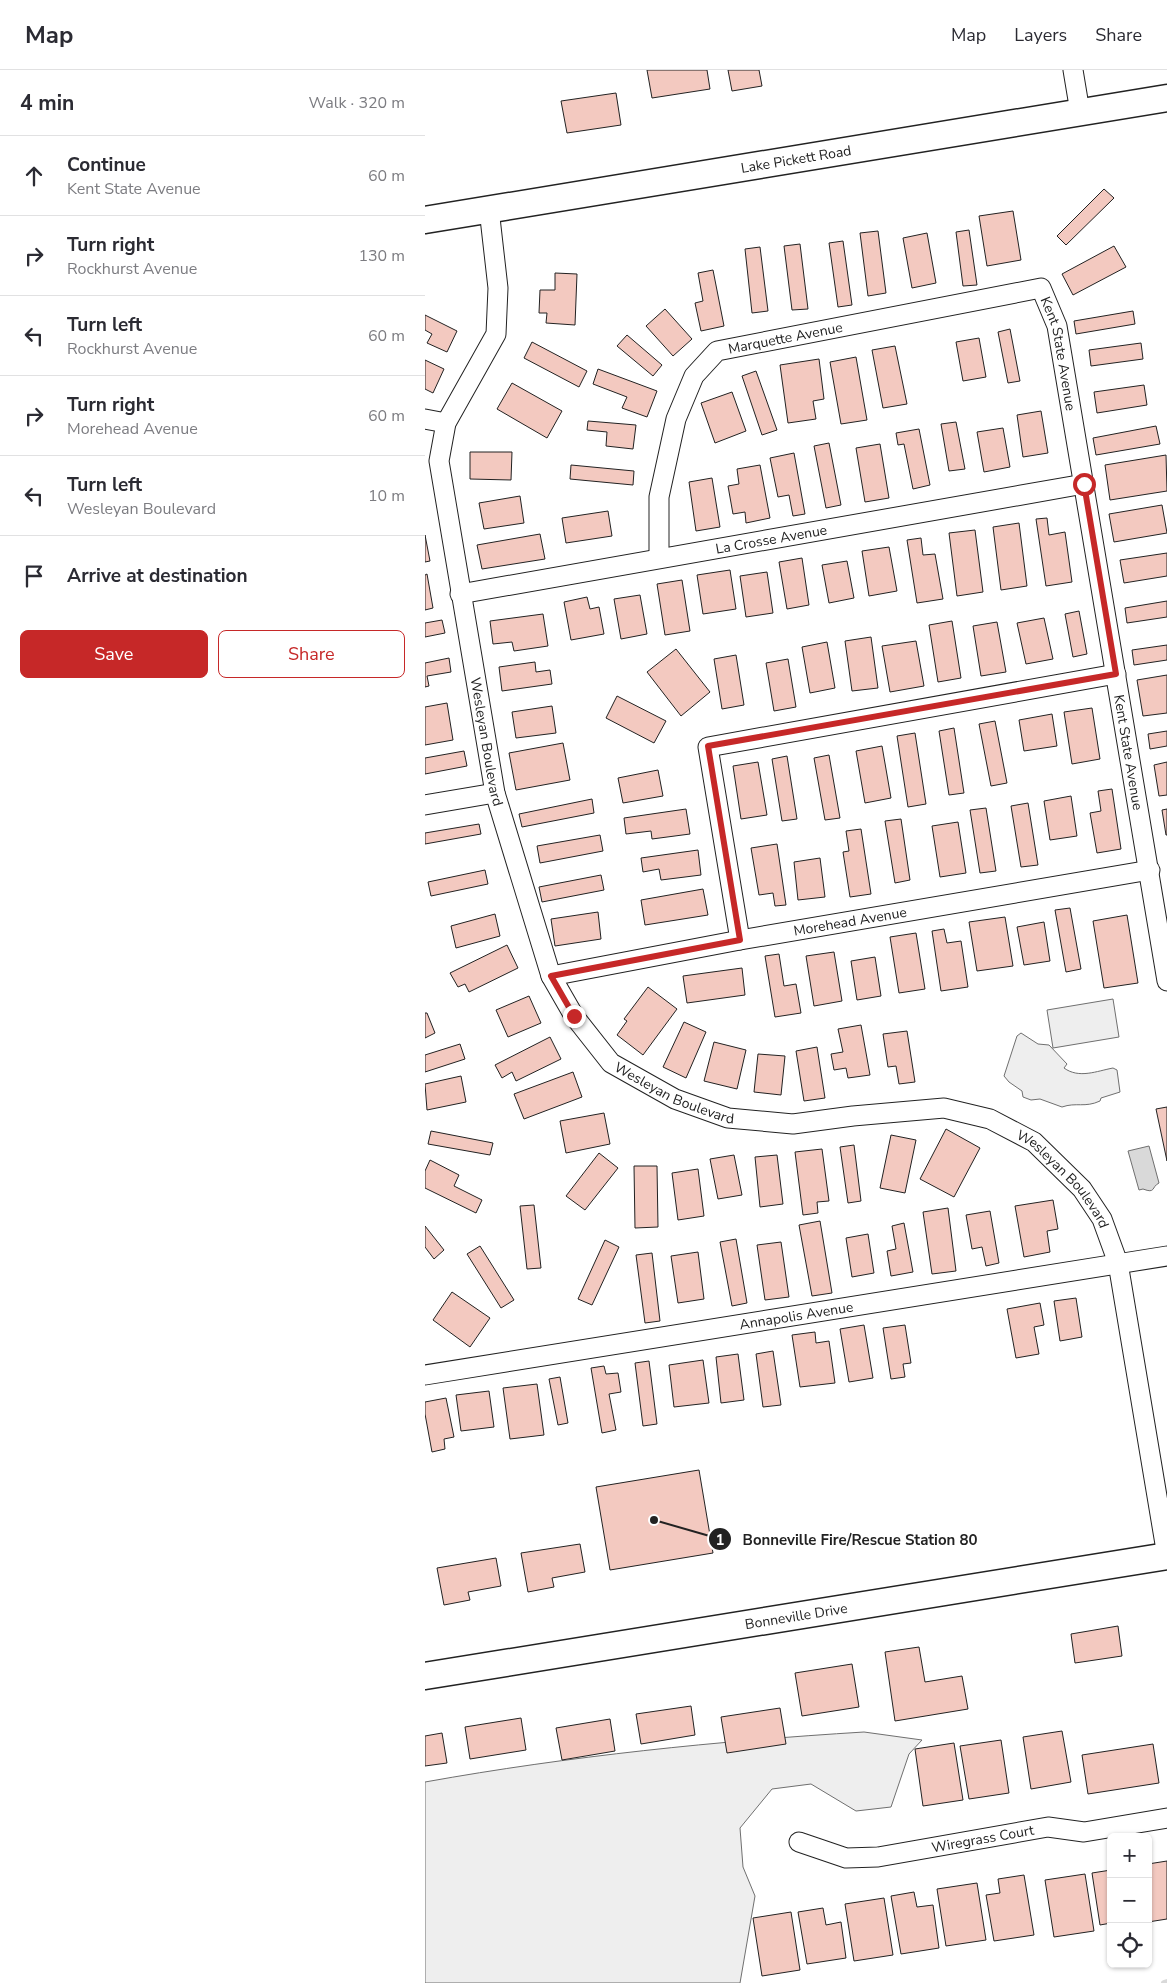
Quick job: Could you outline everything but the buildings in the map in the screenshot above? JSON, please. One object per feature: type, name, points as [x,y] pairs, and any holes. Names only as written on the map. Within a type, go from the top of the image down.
[{"type":"main road","name":"Lake Pickett Road","points":[[425,220],[1167,98]]},
{"type":"main road","name":"Bonneville Drive","points":[[425,1676],[1167,1556]]},
{"type":"street","points":[[1073,70],[1081,112]]},
{"type":"street","name":"Wesleyan Boulevard","points":[[489,209],[497,288],[496,334],[446,423],[439,460],[460,594],[495,793],[551,976],[574,1016],[611,1063],[675,1099],[728,1118],[793,1124],[853,1116],[945,1108],[990,1119],[1034,1142],[1081,1189],[1102,1219],[1118,1263],[1167,1556]]},
{"type":"street","name":"Kent State Avenue","points":[[1041,288],[1057,326],[1150,870],[1167,981]]},
{"type":"street","name":"Marquette Avenue","points":[[659,558],[659,497],[676,419],[694,376],[717,351],[1041,288]]},
{"type":"street","points":[[425,418],[446,423]]},
{"type":"street","name":"La Crosse Avenue","points":[[460,594],[1084,484]]},
{"type":"street","points":[[740,940],[708,746],[1116,674]]},
{"type":"street","points":[[425,806],[495,793]]},
{"type":"street","name":"Morehead Avenue","points":[[551,976],[740,940],[1150,870]]},
{"type":"street","name":"Annapolis Avenue","points":[[425,1375],[1167,1256]]},
{"type":"street","name":"Wiregrass Court","points":[[799,1842],[846,1858],[878,1857],[1048,1827],[1084,1832],[1167,1818]]},
{"type":"shaded area","points":[[1113,999],[1119,1037],[1053,1048],[1047,1010]]},
{"type":"shaded area","points":[[1021,1033],[1038,1044],[1049,1045],[1067,1064],[1064,1068],[1070,1071],[1082,1074],[1113,1068],[1117,1070],[1120,1092],[1101,1098],[1100,1101],[1095,1103],[1062,1107],[1040,1099],[1031,1100],[1023,1097],[1022,1091],[1004,1076],[1017,1036]]},
{"type":"shaded area","points":[[1149,1146],[1159,1183],[1150,1191],[1139,1190],[1128,1151]]},
{"type":"shaded area","points":[[864,1732],[922,1740],[909,1754],[891,1807],[856,1811],[811,1784],[772,1789],[740,1828],[743,1867],[755,1896],[740,1983],[425,1983],[425,1782],[589,1757],[754,1740]]},
{"type":"place","name":"Bonneville Fire/Rescue Station 80","points":[[654,1520]]},
{"type":"route","points":[[574,1016],[551,976],[740,940],[708,746],[1116,674],[1084,484]]}]
